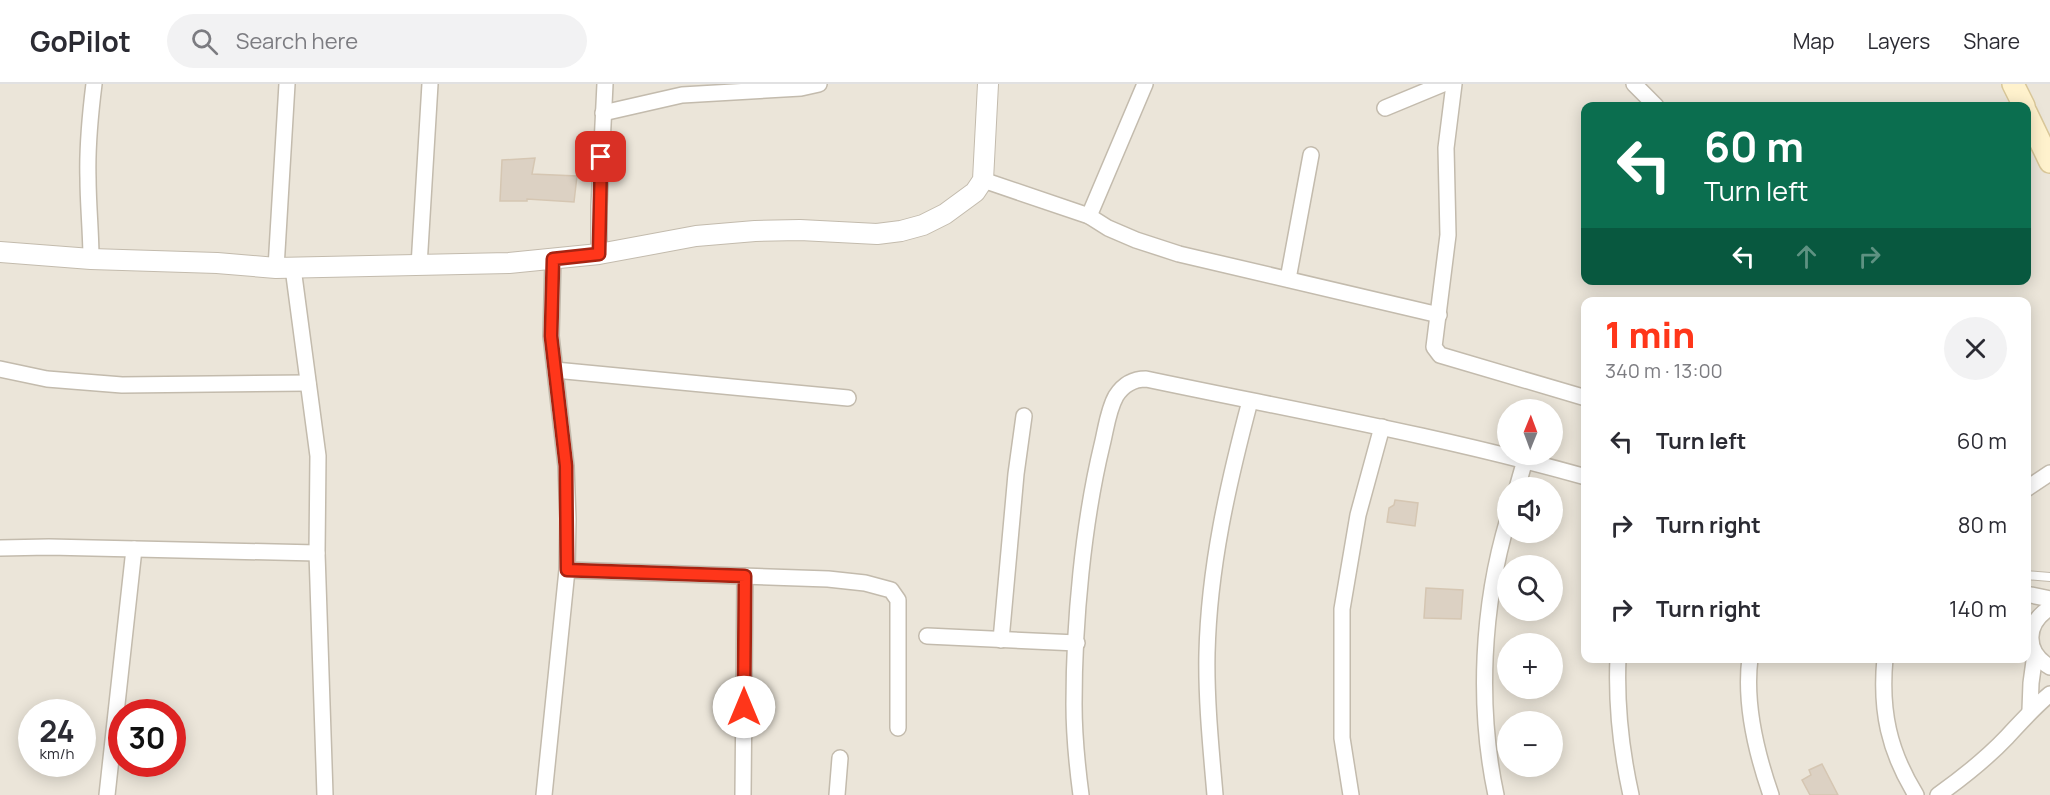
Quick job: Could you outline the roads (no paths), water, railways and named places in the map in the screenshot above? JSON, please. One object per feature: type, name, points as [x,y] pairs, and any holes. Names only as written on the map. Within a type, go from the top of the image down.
[{"type":"main road","points":[[2013,84],[2022,102]]},
{"type":"main road","points":[[2031,122],[2050,162]]},
{"type":"street","points":[[91,259],[87,180],[89,121],[94,84]]},
{"type":"street","points":[[287,84],[285,268],[308,383],[318,456],[317,553],[326,795]]},
{"type":"street","points":[[419,266],[429,84]]},
{"type":"street","points":[[599,254],[605,84]]},
{"type":"street","points":[[603,113],[682,95],[801,88],[819,84]]},
{"type":"street","points":[[0,252],[91,259],[206,262],[285,268],[419,266],[553,259],[599,254],[696,236],[755,231],[800,230],[877,234],[901,231],[923,225],[945,214],[975,192],[983,180],[988,84]]},
{"type":"street","points":[[1089,216],[1145,84]]},
{"type":"street","points":[[1385,108],[1443,84]]},
{"type":"street","points":[[1454,84],[1446,148],[1449,235],[1434,347],[1440,355],[1581,397]]},
{"type":"street","points":[[1634,84],[1652,102]]},
{"type":"street","points":[[1288,279],[1311,155]]},
{"type":"street","points":[[983,180],[1089,216],[1108,228],[1152,246],[1438,315]]},
{"type":"street","points":[[544,795],[567,570],[566,466],[551,336],[553,259]]},
{"type":"street","points":[[0,369],[48,379],[122,385],[308,383]]},
{"type":"street","points":[[555,370],[848,398]]},
{"type":"street","points":[[1081,795],[1076,757],[1074,705],[1082,578],[1095,474],[1112,407],[1117,396],[1130,383],[1146,379],[1382,427],[1497,454]]},
{"type":"street","points":[[1215,795],[1207,654],[1210,616],[1223,509],[1250,401]]},
{"type":"street","points":[[1001,640],[1016,474],[1024,416]]},
{"type":"street","points":[[1351,795],[1341,728],[1342,609],[1358,515],[1382,427]]},
{"type":"street","points":[[1543,465],[1581,476]]},
{"type":"street","points":[[2031,486],[2050,473]]},
{"type":"street","points":[[1496,795],[1491,775],[1487,734],[1485,645],[1495,570],[1502,543]]},
{"type":"street","points":[[0,548],[317,553]]},
{"type":"street","points":[[107,795],[134,549]]},
{"type":"street","points":[[567,570],[847,581],[891,590],[898,600],[898,728]]},
{"type":"street","points":[[743,795],[745,576]]},
{"type":"street","points":[[2031,595],[2050,599]]},
{"type":"street","points":[[2030,710],[2031,634],[2034,623],[2050,608]]},
{"type":"street","points":[[927,636],[1077,643]]},
{"type":"street","points":[[2031,646],[2042,662],[2050,667]]},
{"type":"street","points":[[1618,663],[1618,709],[1631,795]]},
{"type":"street","points":[[1750,663],[1751,721],[1771,795]]},
{"type":"street","points":[[1884,663],[1884,706],[1887,730],[1896,757],[1916,795]]},
{"type":"street","points":[[1938,795],[1987,756],[2030,710],[2050,694]]},
{"type":"street","points":[[837,795],[840,758]]},
{"type":"lane","points":[[2031,575],[2050,577]]}]
